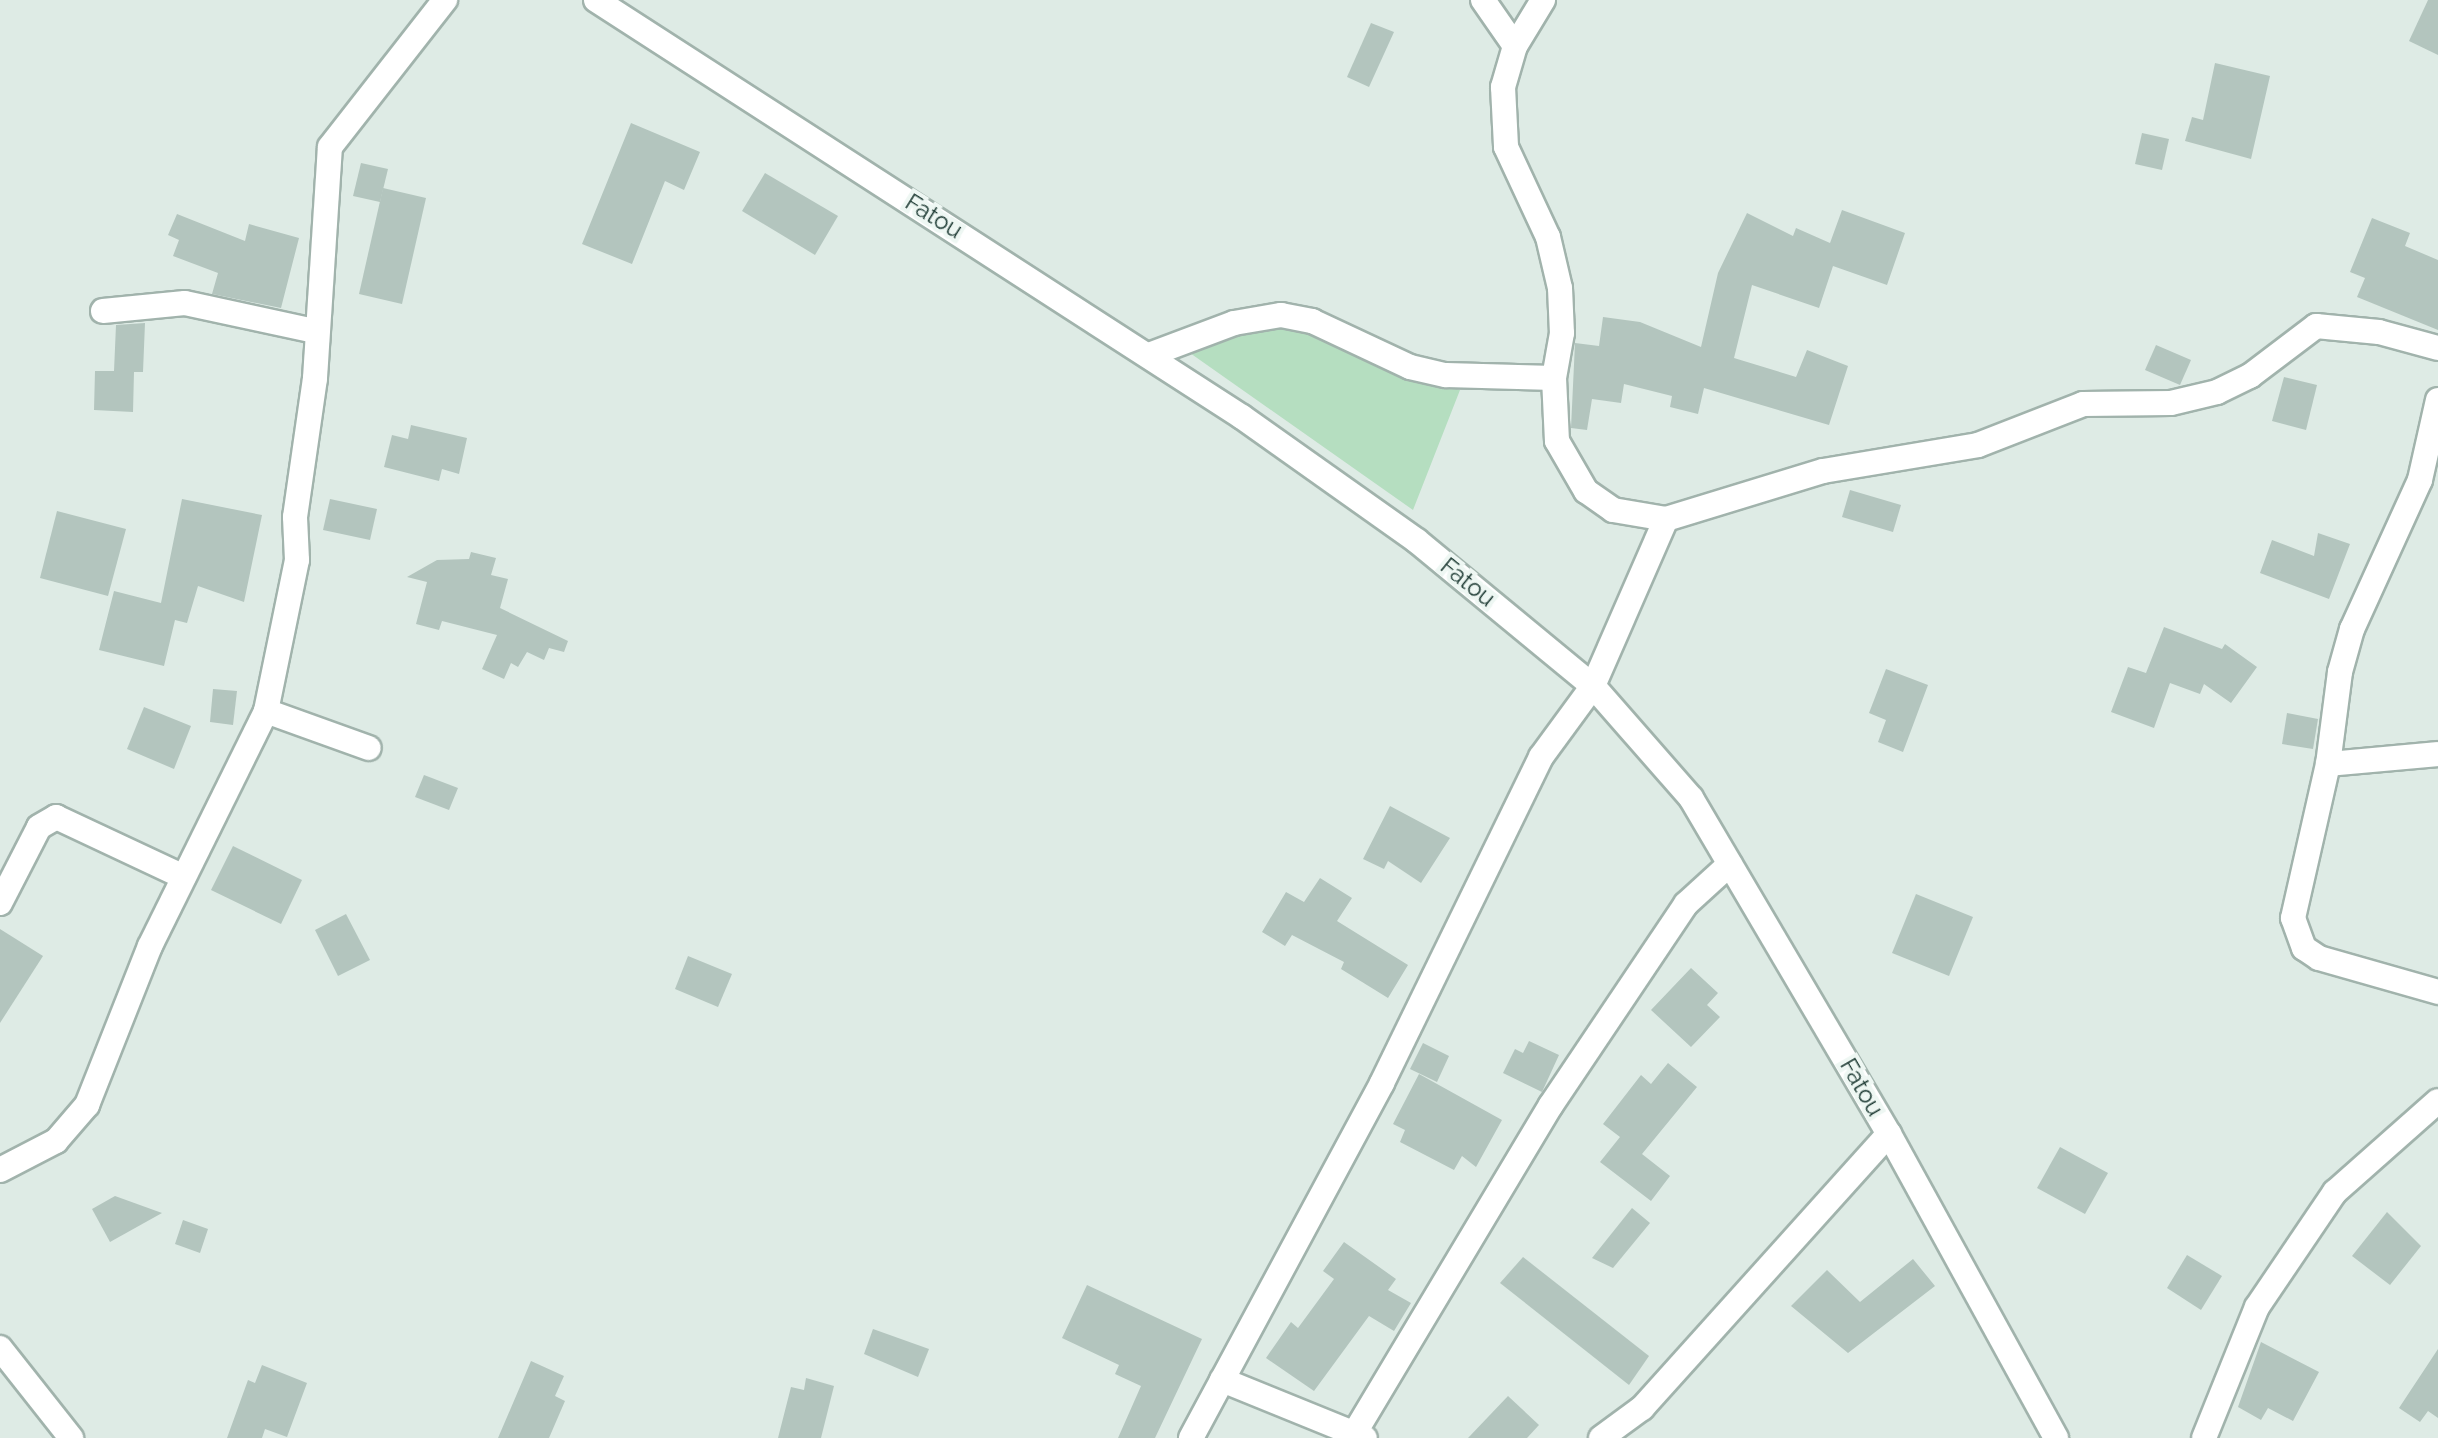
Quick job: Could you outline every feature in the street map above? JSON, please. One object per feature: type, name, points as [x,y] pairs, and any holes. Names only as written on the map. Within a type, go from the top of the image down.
[{"type":"street","points":[[0,1170],[56,1141],[87,1105],[184,877],[266,711],[297,560],[295,517],[315,378],[314,331],[330,147],[445,0]]},
{"type":"street","name":"Fatou","points":[[596,0],[1149,355],[1417,541],[1593,686],[1691,798],[1889,1134],[2056,1438]]},
{"type":"street","points":[[1483,0],[1515,46]]},
{"type":"street","points":[[1543,0],[1515,46],[1503,87],[1506,147],[1548,237],[1560,288],[1562,333],[1554,378],[1557,441],[1586,491],[1613,510],[1666,519],[1823,471],[1978,445],[2083,404],[2171,403],[2217,392],[2250,376],[2316,326],[2379,332],[2438,348]]},
{"type":"street","points":[[103,311],[185,303],[314,331]]},
{"type":"street","points":[[1149,355],[1234,323],[1281,315],[1312,321],[1422,370],[1554,378]]},
{"type":"street","points":[[2438,400],[2420,480],[2352,629],[2329,728],[2328,764],[2295,932],[2319,958],[2438,992]]},
{"type":"street","points":[[1191,1438],[1432,985],[1541,757],[1593,686],[1666,519]]},
{"type":"street","points":[[266,711],[369,748]]},
{"type":"street","points":[[2328,764],[2438,754]]},
{"type":"street","points":[[0,903],[39,827],[56,817],[184,877]]},
{"type":"street","points":[[1222,1380],[1360,1436],[1551,1105],[1686,904],[1730,864]]},
{"type":"street","points":[[2204,1438],[2257,1307],[2335,1192],[2438,1101]]},
{"type":"street","points":[[1601,1438],[1642,1408],[1889,1134]]},
{"type":"street","points":[[0,1348],[71,1438]]},
{"type":"green space","points":[[1283,323],[1382,367],[1460,390],[1413,510],[1190,353],[1189,346]]},
{"type":"building","points":[[2428,0],[2438,0],[2438,55],[2409,41]]},
{"type":"building","points":[[1371,23],[1394,32],[1369,87],[1347,77]]},
{"type":"building","points":[[2215,63],[2270,76],[2251,159],[2185,141],[2192,117],[2203,120]]},
{"type":"building","points":[[631,123],[700,152],[684,190],[665,181],[632,264],[582,244]]},
{"type":"building","points":[[2142,133],[2169,139],[2162,170],[2135,164]]},
{"type":"building","points":[[361,163],[388,169],[380,202],[353,196]]},
{"type":"building","points":[[765,173],[838,216],[815,255],[742,211]]},
{"type":"building","points":[[383,188],[426,198],[402,304],[359,294]]},
{"type":"building","points":[[1842,210],[1905,233],[1887,285],[1833,266],[1819,308],[1752,285],[1734,358],[1796,377],[1807,350],[1848,366],[1829,425],[1704,388],[1698,414],[1670,407],[1672,396],[1624,384],[1621,403],[1592,399],[1587,430],[1571,428],[1575,343],[1599,346],[1603,317],[1640,322],[1701,347],[1718,273],[1747,213],[1793,236],[1796,228],[1830,243]]},
{"type":"building","points":[[177,214],[245,241],[249,224],[299,238],[281,308],[212,294],[218,273],[173,256],[179,240],[168,235]]},
{"type":"building","points":[[2372,218],[2410,233],[2405,246],[2438,260],[2438,330],[2357,297],[2365,278],[2350,272]]},
{"type":"building","points":[[145,323],[143,372],[134,372],[133,412],[94,410],[95,371],[114,371],[116,325]]},
{"type":"building","points":[[2156,345],[2191,360],[2180,385],[2145,370]]},
{"type":"building","points":[[2284,377],[2317,385],[2306,430],[2272,421]]},
{"type":"building","points":[[411,425],[467,438],[459,474],[442,469],[439,481],[384,467],[392,435],[408,439]]},
{"type":"building","points":[[1850,490],[1901,505],[1893,532],[1842,517]]},
{"type":"building","points":[[182,499],[262,515],[244,602],[198,586],[187,623],[175,620],[164,666],[99,650],[114,591],[161,603]]},
{"type":"building","points":[[330,499],[377,509],[370,540],[323,530]]},
{"type":"building","points":[[57,511],[126,529],[108,596],[40,578]]},
{"type":"building","points":[[2318,533],[2350,544],[2329,599],[2260,573],[2272,540],[2314,556]]},
{"type":"building","points":[[471,552],[496,558],[491,575],[508,579],[500,608],[568,641],[564,652],[549,648],[544,660],[527,652],[518,667],[511,663],[504,679],[482,669],[497,635],[442,621],[439,630],[416,624],[427,582],[407,577],[437,560],[469,559]]},
{"type":"building","points":[[2164,627],[2222,649],[2225,644],[2257,667],[2231,703],[2204,684],[2200,694],[2170,683],[2154,728],[2111,712],[2128,667],[2146,673]]},
{"type":"building","points":[[1886,669],[1928,685],[1903,752],[1878,742],[1886,720],[1869,713]]},
{"type":"building","points":[[213,689],[237,691],[233,725],[210,722]]},
{"type":"building","points":[[144,707],[191,726],[174,769],[127,749]]},
{"type":"building","points":[[2287,713],[2318,719],[2313,749],[2282,744]]},
{"type":"building","points":[[424,775],[458,788],[449,810],[415,797]]},
{"type":"building","points":[[1390,806],[1450,838],[1421,883],[1388,861],[1384,869],[1363,859]]},
{"type":"building","points":[[233,846],[302,880],[281,924],[211,890]]},
{"type":"building","points":[[1320,878],[1352,898],[1337,921],[1408,965],[1388,998],[1341,969],[1344,962],[1292,935],[1285,946],[1262,932],[1286,892],[1304,902]]},
{"type":"building","points":[[1916,894],[1973,917],[1949,976],[1892,953]]},
{"type":"building","points":[[346,914],[370,960],[338,976],[315,930]]},
{"type":"building","points":[[0,929],[43,956],[0,1023]]},
{"type":"building","points":[[688,956],[732,974],[718,1007],[675,989]]},
{"type":"building","points":[[1691,968],[1718,993],[1707,1005],[1720,1017],[1691,1047],[1651,1010]]},
{"type":"building","points":[[1529,1041],[1559,1055],[1542,1092],[1503,1073],[1515,1049],[1523,1053]]},
{"type":"building","points":[[1423,1043],[1449,1056],[1437,1082],[1410,1069]]},
{"type":"building","points":[[1668,1063],[1697,1087],[1642,1154],[1670,1176],[1651,1201],[1600,1162],[1620,1137],[1603,1124],[1641,1075],[1651,1084]]},
{"type":"building","points":[[1419,1074],[1502,1120],[1476,1167],[1462,1156],[1454,1170],[1400,1142],[1405,1130],[1393,1124]]},
{"type":"building","points":[[2060,1147],[2108,1173],[2085,1214],[2037,1188]]},
{"type":"building","points":[[115,1196],[162,1213],[110,1242],[92,1209]]},
{"type":"building","points":[[1632,1208],[1650,1223],[1613,1268],[1592,1258]]},
{"type":"building","points":[[2387,1212],[2421,1246],[2390,1285],[2352,1256]]},
{"type":"building","points":[[183,1220],[208,1229],[200,1253],[175,1244]]},
{"type":"building","points":[[1344,1242],[1396,1279],[1388,1290],[1411,1303],[1394,1331],[1369,1316],[1314,1391],[1266,1358],[1291,1322],[1298,1328],[1334,1279],[1323,1271]]},
{"type":"building","points":[[2187,1255],[2222,1276],[2201,1310],[2167,1288]]},
{"type":"building","points":[[1523,1257],[1649,1356],[1629,1385],[1500,1283]]},
{"type":"building","points":[[1913,1259],[1935,1286],[1848,1353],[1791,1306],[1827,1270],[1860,1302]]},
{"type":"building","points":[[1087,1285],[1202,1339],[1155,1438],[1118,1438],[1141,1386],[1115,1374],[1119,1365],[1062,1338]]},
{"type":"building","points":[[873,1329],[929,1349],[918,1377],[864,1354]]},
{"type":"building","points":[[2261,1342],[2319,1372],[2293,1421],[2268,1408],[2261,1420],[2238,1407]]},
{"type":"building","points":[[2438,1349],[2438,1418],[2428,1411],[2420,1422],[2399,1408]]},
{"type":"building","points":[[531,1361],[564,1376],[555,1396],[565,1401],[549,1438],[498,1438]]},
{"type":"building","points":[[262,1365],[307,1383],[287,1437],[265,1429],[262,1438],[227,1438],[248,1380],[255,1383]]},
{"type":"building","points":[[806,1378],[834,1386],[821,1438],[778,1438],[791,1387],[804,1390]]},
{"type":"building","points":[[1508,1396],[1539,1425],[1527,1438],[1468,1438]]}]
